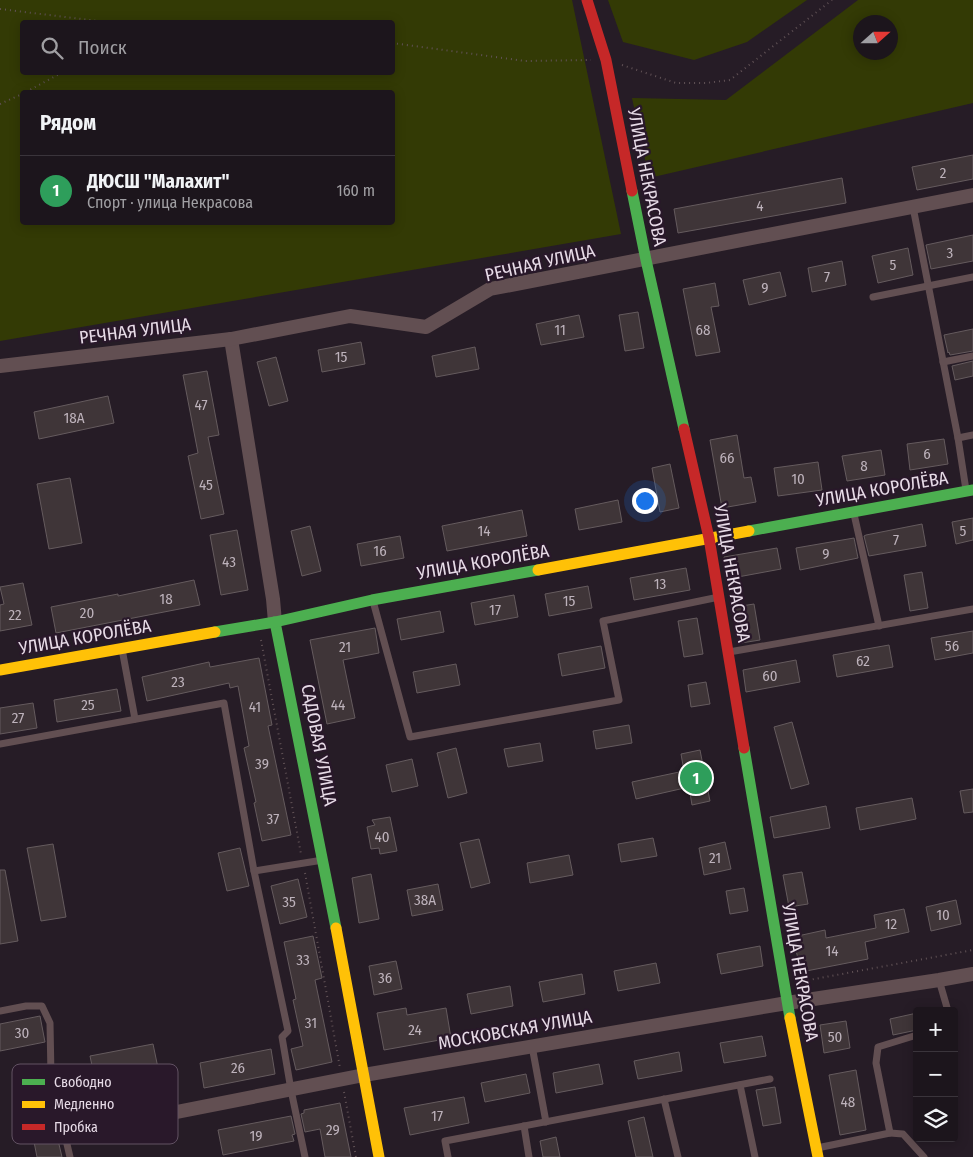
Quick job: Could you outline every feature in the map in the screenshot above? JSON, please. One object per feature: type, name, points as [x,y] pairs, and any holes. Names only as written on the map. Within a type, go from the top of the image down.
[{"type":"street","name":"УЛИЦА НЕКРАСОВА","points":[[587,0],[606,60],[646,260],[709,538],[787,1003],[817,1153]]},
{"type":"street","name":"РЕЧНАЯ УЛИЦА","points":[[0,366],[231,339],[350,316],[426,326],[490,289],[973,195]]},
{"type":"street","name":"САДОВАЯ УЛИЦА","points":[[231,339],[273,599],[275,622],[323,860],[379,1157]]},
{"type":"street","name":"УЛИЦА КОРОЛЁВА","points":[[0,670],[275,622],[372,600],[969,491]]},
{"type":"street","name":"МОСКОВСКАЯ УЛИЦА","points":[[178,1112],[364,1075],[787,1003],[973,974]]},
{"type":"lane","points":[[913,208],[969,491]]},
{"type":"lane","points":[[873,297],[973,277]]},
{"type":"lane","points":[[943,362],[973,356]]},
{"type":"lane","points":[[958,438],[973,435]]},
{"type":"lane","points":[[854,511],[879,626]]},
{"type":"lane","points":[[372,600],[410,737],[618,700],[603,620],[719,597]]},
{"type":"lane","points":[[728,652],[973,609]]},
{"type":"lane","points":[[122,648],[135,720]]},
{"type":"lane","points":[[0,744],[224,703],[254,872],[288,1030],[282,1037],[305,1157]]},
{"type":"lane","points":[[254,872],[323,860]]},
{"type":"lane","points":[[939,980],[947,1007]]},
{"type":"lane","points":[[0,1011],[26,1006],[42,1006],[50,1023],[51,1064]]},
{"type":"lane","points":[[890,1133],[876,1063],[878,1047],[913,1036]]},
{"type":"lane","points":[[532,1046],[546,1122]]},
{"type":"lane","points":[[448,1157],[445,1141],[770,1079]]},
{"type":"lane","points":[[740,1085],[755,1157]]},
{"type":"lane","points":[[664,1099],[678,1157]]},
{"type":"lane","points":[[524,1126],[529,1157]]},
{"type":"lane","points":[[817,1153],[890,1133],[903,1134],[924,1157]]},
{"type":"lane","points":[[67,1144],[70,1157]]},
{"type":"path","points":[[0,9],[90,20]]},
{"type":"path","points":[[30,90],[57,75]]},
{"type":"path","points":[[0,104],[20,95]]},
{"type":"path","points":[[261,638],[356,1157]]},
{"type":"path","points":[[784,985],[973,950]]},
{"type":"green space","points":[[0,0],[572,0],[621,234],[0,341]]},
{"type":"green space","points":[[608,0],[807,0],[747,42],[694,60],[623,42]]},
{"type":"green space","points":[[858,0],[973,0],[973,103],[649,178],[632,98],[726,100]]},
{"type":"building","points":[[973,155],[973,179],[917,190],[912,167]]},
{"type":"building","points":[[842,178],[846,203],[678,233],[674,209]]},
{"type":"building","points":[[973,235],[973,261],[931,269],[926,245]]},
{"type":"building","points":[[908,248],[913,275],[878,283],[872,256]]},
{"type":"building","points":[[842,261],[846,285],[812,292],[808,268]]},
{"type":"building","points":[[780,272],[786,296],[749,305],[743,280]]},
{"type":"building","points":[[715,283],[719,306],[711,307],[720,352],[696,356],[683,289]]},
{"type":"building","points":[[638,312],[644,348],[625,351],[619,315]]},
{"type":"building","points":[[579,315],[584,337],[541,345],[536,324]]},
{"type":"building","points":[[973,329],[973,351],[950,355],[944,335]]},
{"type":"building","points":[[361,342],[365,364],[322,372],[318,350]]},
{"type":"building","points":[[475,347],[479,369],[436,377],[432,356]]},
{"type":"building","points":[[276,357],[288,401],[269,406],[257,362]]},
{"type":"building","points":[[973,361],[973,376],[955,380],[952,366]]},
{"type":"building","points":[[207,371],[219,435],[208,437],[224,514],[201,519],[188,456],[198,453],[183,375]]},
{"type":"building","points":[[108,396],[114,423],[39,439],[34,412]]},
{"type":"building","points":[[737,435],[744,478],[751,477],[756,502],[722,508],[710,440]]},
{"type":"building","points":[[944,439],[948,464],[910,470],[907,444]]},
{"type":"building","points":[[881,450],[885,475],[847,481],[842,456]]},
{"type":"building","points":[[818,462],[822,490],[778,496],[774,468]]},
{"type":"building","points":[[670,464],[679,508],[660,512],[652,468]]},
{"type":"building","points":[[70,478],[82,543],[49,549],[37,484]]},
{"type":"building","points":[[618,500],[622,522],[579,530],[575,509]]},
{"type":"building","points":[[522,510],[527,536],[447,551],[442,526]]},
{"type":"building","points":[[973,518],[973,540],[956,544],[952,522]]},
{"type":"building","points":[[922,524],[926,546],[869,556],[864,536]]},
{"type":"building","points":[[310,526],[321,571],[302,576],[291,531]]},
{"type":"building","points":[[237,530],[248,590],[221,595],[210,535]]},
{"type":"building","points":[[400,536],[404,558],[361,566],[357,544]]},
{"type":"building","points":[[854,538],[858,558],[800,570],[796,548]]},
{"type":"building","points":[[777,548],[781,569],[727,579],[724,557]]},
{"type":"building","points":[[686,568],[690,590],[634,600],[630,578]]},
{"type":"building","points":[[922,572],[928,608],[910,611],[904,575]]},
{"type":"building","points":[[194,580],[200,605],[56,633],[51,607],[118,594],[118,596]]},
{"type":"building","points":[[23,583],[32,625],[0,631],[0,605],[4,604],[0,587]]},
{"type":"building","points":[[588,586],[592,608],[549,616],[545,594]]},
{"type":"building","points":[[514,595],[518,617],[475,625],[471,603]]},
{"type":"building","points":[[754,604],[760,640],[741,643],[735,607]]},
{"type":"building","points":[[440,611],[444,632],[401,640],[397,619]]},
{"type":"building","points":[[697,618],[703,654],[684,657],[678,621]]},
{"type":"building","points":[[375,628],[379,653],[343,660],[355,718],[327,724],[310,640]]},
{"type":"building","points":[[973,631],[973,653],[935,660],[931,638]]},
{"type":"building","points":[[889,645],[893,667],[837,677],[833,655]]},
{"type":"building","points":[[601,646],[605,668],[562,676],[558,654]]},
{"type":"building","points":[[259,658],[272,725],[268,726],[291,835],[262,841],[254,803],[256,802],[244,748],[249,746],[238,686],[230,688],[229,683],[147,701],[142,677],[209,662],[210,667]]},
{"type":"building","points":[[796,660],[800,682],[746,692],[743,670]]},
{"type":"building","points":[[456,664],[460,685],[417,693],[413,672]]},
{"type":"building","points":[[706,682],[710,704],[691,707],[688,685]]},
{"type":"building","points":[[117,689],[121,711],[57,722],[54,700]]},
{"type":"building","points":[[33,703],[37,728],[0,734],[0,708]]},
{"type":"building","points":[[792,722],[809,784],[791,789],[774,727]]},
{"type":"building","points":[[629,725],[632,743],[596,749],[593,731]]},
{"type":"building","points":[[540,743],[543,761],[508,767],[504,749]]},
{"type":"building","points":[[456,748],[467,793],[448,798],[437,753]]},
{"type":"building","points":[[700,750],[710,801],[692,805],[689,787],[636,799],[632,782],[684,771],[681,754]]},
{"type":"building","points":[[412,759],[418,786],[392,792],[386,765]]},
{"type":"building","points":[[973,789],[973,812],[964,813],[960,791]]},
{"type":"building","points":[[912,798],[916,819],[860,830],[856,808]]},
{"type":"building","points":[[826,806],[830,828],[774,838],[770,817]]},
{"type":"building","points":[[390,817],[397,851],[380,854],[379,848],[371,849],[367,827],[375,825],[372,820]]},
{"type":"building","points":[[653,838],[657,856],[621,862],[618,844]]},
{"type":"building","points":[[479,839],[490,883],[471,888],[460,843]]},
{"type":"building","points":[[725,842],[731,869],[704,875],[699,848]]},
{"type":"building","points":[[53,844],[66,917],[41,921],[27,848]]},
{"type":"building","points":[[240,848],[249,886],[227,891],[218,853]]},
{"type":"building","points":[[569,855],[573,875],[530,883],[527,863]]},
{"type":"building","points":[[0,870],[5,870],[18,941],[0,944]]},
{"type":"building","points":[[802,872],[808,904],[789,907],[783,875]]},
{"type":"building","points":[[371,874],[379,919],[359,923],[352,878]]},
{"type":"building","points":[[298,879],[307,917],[280,924],[271,886]]},
{"type":"building","points":[[438,884],[443,910],[412,916],[407,890]]},
{"type":"building","points":[[744,888],[748,911],[730,914],[726,891]]},
{"type":"building","points":[[956,900],[961,924],[931,931],[926,907]]},
{"type":"building","points":[[904,909],[909,932],[865,942],[868,959],[801,972],[793,937],[825,930],[826,938],[876,928],[874,915]]},
{"type":"building","points":[[313,936],[322,978],[315,980],[332,1062],[296,1070],[291,1049],[303,1046],[293,1000],[296,999],[284,942]]},
{"type":"building","points":[[760,946],[763,966],[721,974],[717,954]]},
{"type":"building","points":[[396,961],[402,989],[374,995],[369,966]]},
{"type":"building","points":[[656,963],[660,983],[618,991],[614,971]]},
{"type":"building","points":[[582,974],[585,994],[543,1002],[539,982]]},
{"type":"building","points":[[510,986],[513,1006],[471,1014],[467,994]]},
{"type":"building","points":[[406,1008],[407,1015],[446,1008],[451,1038],[384,1050],[377,1013]]},
{"type":"building","points":[[913,1014],[913,1031],[893,1035],[890,1019]]},
{"type":"building","points":[[40,1016],[45,1042],[0,1051],[0,1024]]},
{"type":"building","points":[[846,1021],[850,1048],[824,1053],[820,1025]]},
{"type":"building","points":[[762,1036],[766,1056],[724,1063],[720,1043]]},
{"type":"building","points":[[153,1044],[157,1064],[92,1064],[90,1056]]},
{"type":"building","points":[[271,1049],[275,1074],[204,1088],[200,1063]]},
{"type":"building","points":[[679,1052],[682,1071],[638,1079],[634,1061]]},
{"type":"building","points":[[599,1064],[603,1084],[556,1093],[553,1073]]},
{"type":"building","points":[[856,1070],[866,1130],[840,1135],[829,1075]]},
{"type":"building","points":[[526,1074],[530,1093],[485,1102],[481,1083]]},
{"type":"building","points":[[775,1087],[781,1123],[763,1126],[756,1090]]},
{"type":"building","points":[[464,1097],[469,1123],[410,1135],[404,1108]]},
{"type":"building","points":[[340,1103],[351,1157],[325,1157],[320,1129],[305,1132],[301,1114],[304,1113],[304,1110]]},
{"type":"building","points":[[291,1116],[295,1134],[292,1135],[294,1141],[223,1155],[218,1130]]},
{"type":"building","points":[[644,1117],[653,1157],[636,1157],[628,1121]]},
{"type":"building","points":[[556,1137],[560,1157],[543,1157],[540,1141]]},
{"type":"building","points":[[34,1144],[59,1144],[62,1157],[37,1157]]},
{"type":"traffic: fast","points":[[632,191],[684,429]]},
{"type":"traffic: fast","points":[[749,531],[973,490]]},
{"type":"traffic: fast","points":[[215,632],[275,622],[372,600],[538,570]]},
{"type":"traffic: fast","points":[[275,622],[336,928]]},
{"type":"traffic: fast","points":[[744,748],[790,1018]]},
{"type":"traffic: slow","points":[[538,570],[749,531]]},
{"type":"traffic: slow","points":[[0,670],[215,632]]},
{"type":"traffic: slow","points":[[336,928],[379,1157]]},
{"type":"traffic: slow","points":[[790,1018],[818,1157]]},
{"type":"traffic: jam","points":[[587,0],[606,60],[632,191]]},
{"type":"traffic: jam","points":[[684,429],[709,538],[744,748]]},
{"type":"place","name":"ДЮСШ \"Малахит\"","points":[[696,778]]}]
